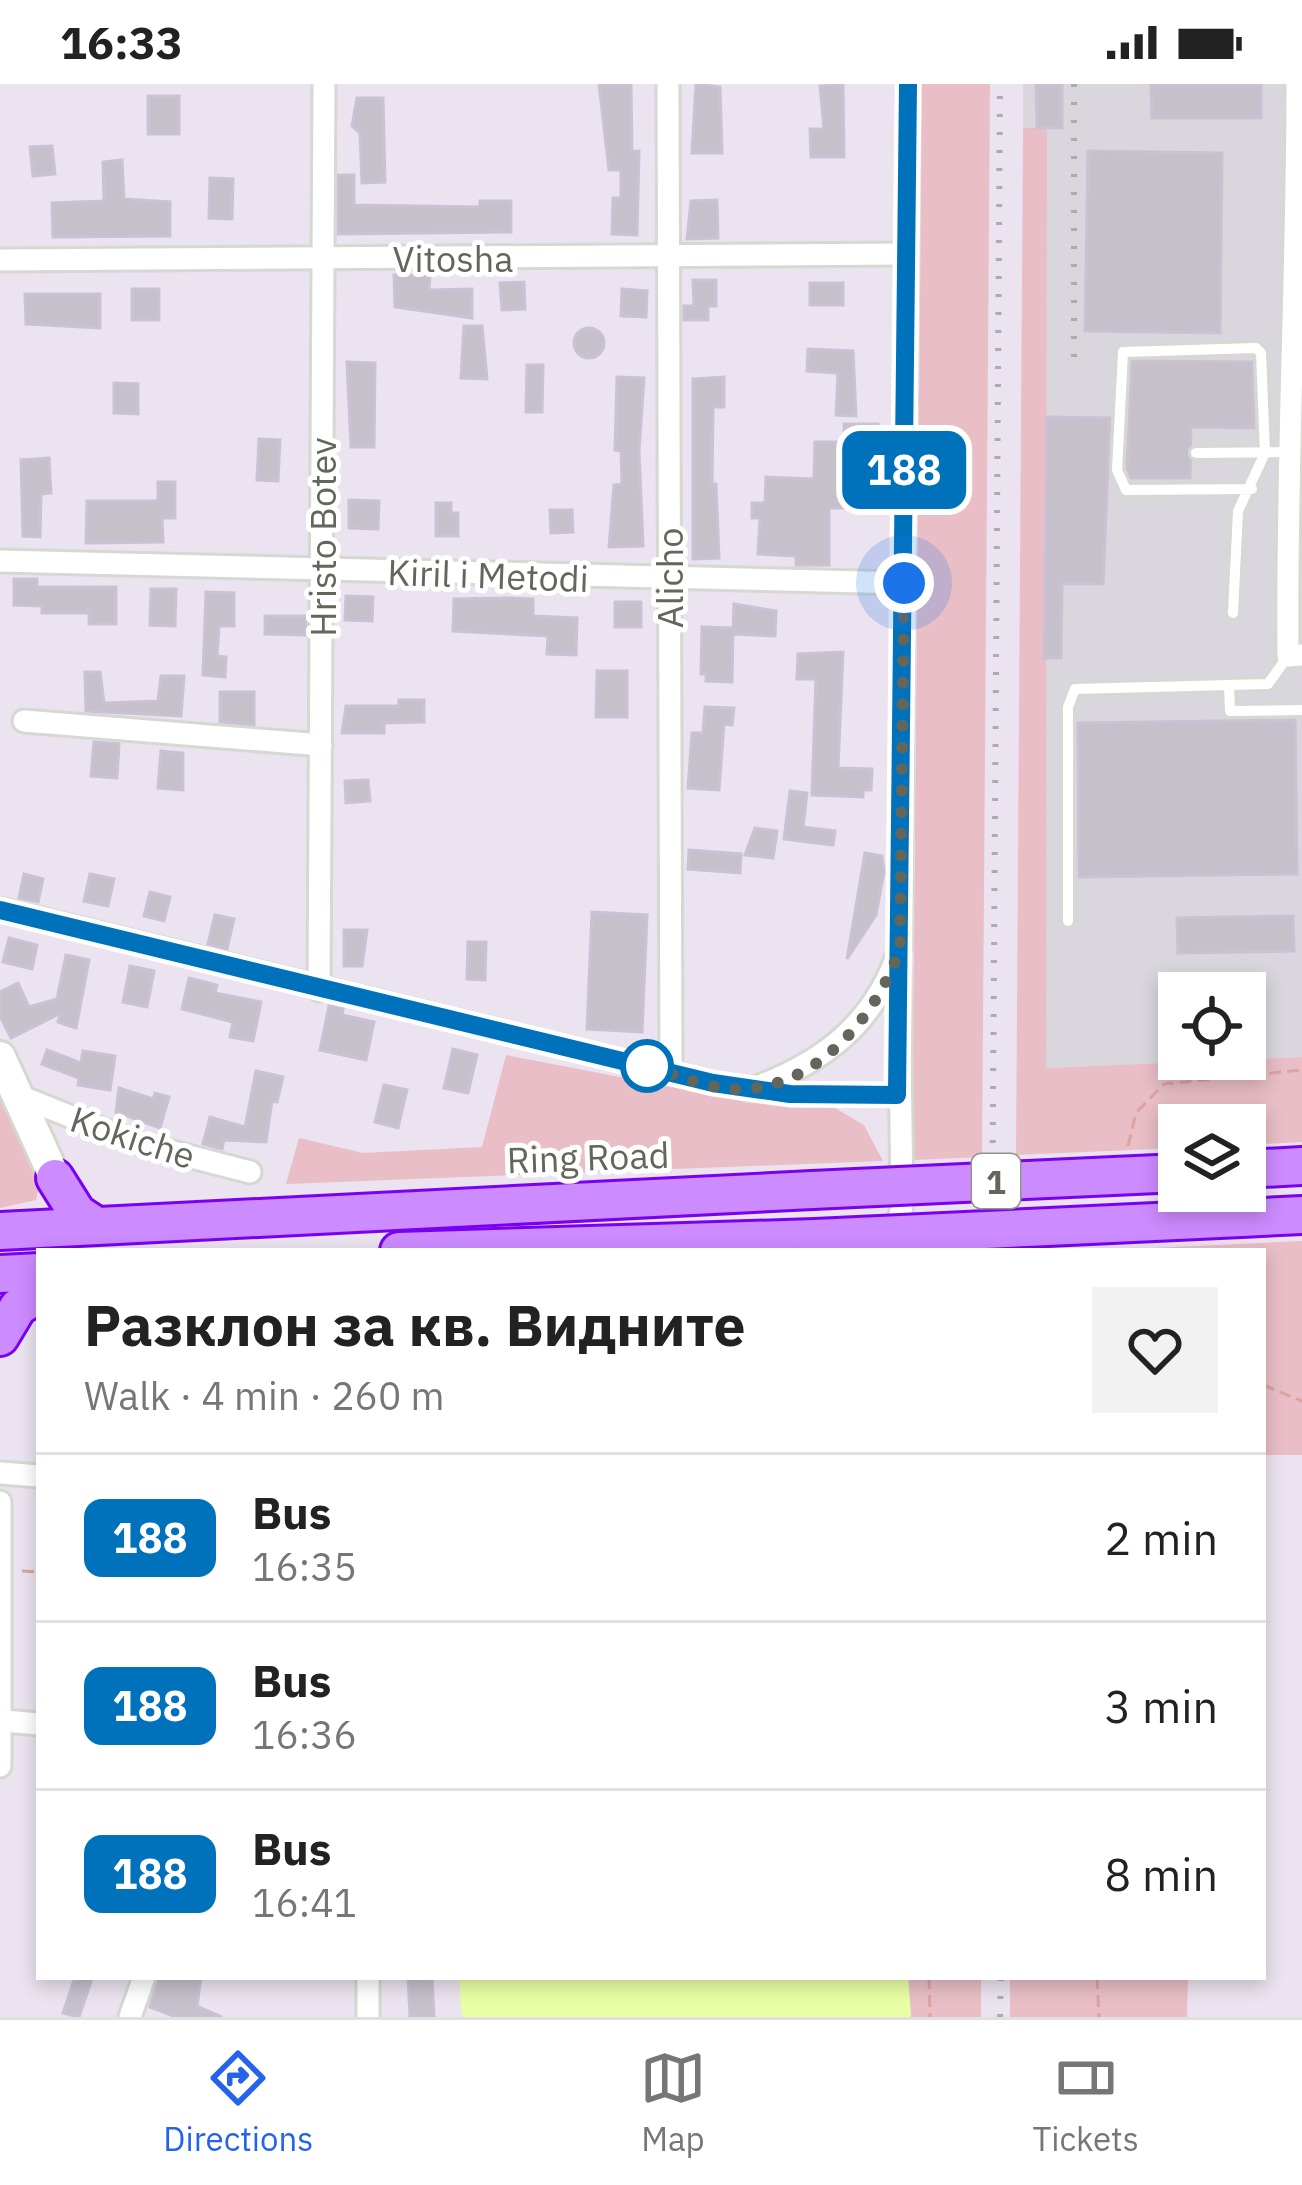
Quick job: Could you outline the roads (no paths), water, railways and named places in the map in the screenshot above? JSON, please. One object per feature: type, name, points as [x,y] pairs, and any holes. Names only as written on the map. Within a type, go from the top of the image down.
[{"type":"highway","points":[[1266,1168],[1302,1166]]},
{"type":"highway","name":"Ring Road","points":[[13,1230],[1158,1174]]},
{"type":"highway","points":[[55,1178],[76,1214],[95,1225]]},
{"type":"highway","points":[[13,1230],[45,1209],[55,1178]]},
{"type":"highway","name":"1","points":[[495,1248],[1302,1215]]},
{"type":"highway","points":[[0,1274],[36,1271]]},
{"type":"highway","points":[[0,1337],[18,1307],[36,1296]]},
{"type":"street","name":"Hristo Botev","points":[[319,990],[324,84]]},
{"type":"street","name":"Alicho","points":[[668,84],[671,1072]]},
{"type":"street","points":[[890,1248],[902,1206],[897,1095],[908,84]]},
{"type":"street","points":[[1295,656],[1289,452],[1299,332],[1297,84]]},
{"type":"street","name":"Vitosha","points":[[0,260],[906,254]]},
{"type":"street","name":"Kiril i Metodi","points":[[0,561],[904,583]]},
{"type":"street","points":[[23,721],[321,745]]},
{"type":"street","points":[[0,910],[749,1090],[897,1095]]},
{"type":"street","points":[[749,1090],[786,1076],[837,1047],[877,1002],[900,948]]},
{"type":"street","points":[[0,1057],[55,1178]]},
{"type":"street","name":"Kokiche","points":[[17,1095],[134,1142],[250,1172]]},
{"type":"street","points":[[0,1473],[36,1476]]},
{"type":"street","points":[[0,1502],[4,1721],[0,1766]]},
{"type":"street","points":[[4,1721],[36,1724]]},
{"type":"street","points":[[130,2017],[143,1980]]},
{"type":"street","points":[[368,1980],[368,2017]]},
{"type":"lane","points":[[1233,613],[1238,511],[1252,489],[1265,453],[1263,362],[1256,348],[1130,350],[1119,357],[1118,470],[1126,490],[1252,489]]},
{"type":"lane","points":[[1196,453],[1289,452]]},
{"type":"lane","points":[[1069,921],[1068,707],[1075,689],[1268,684],[1295,656]]},
{"type":"lane","points":[[1229,686],[1230,711],[1302,710]]},
{"type":"railway","points":[[992,1248],[1000,84]]},
{"type":"railway","points":[[1074,84],[1074,359]]},
{"type":"railway","points":[[1000,2017],[1001,1980]]}]
